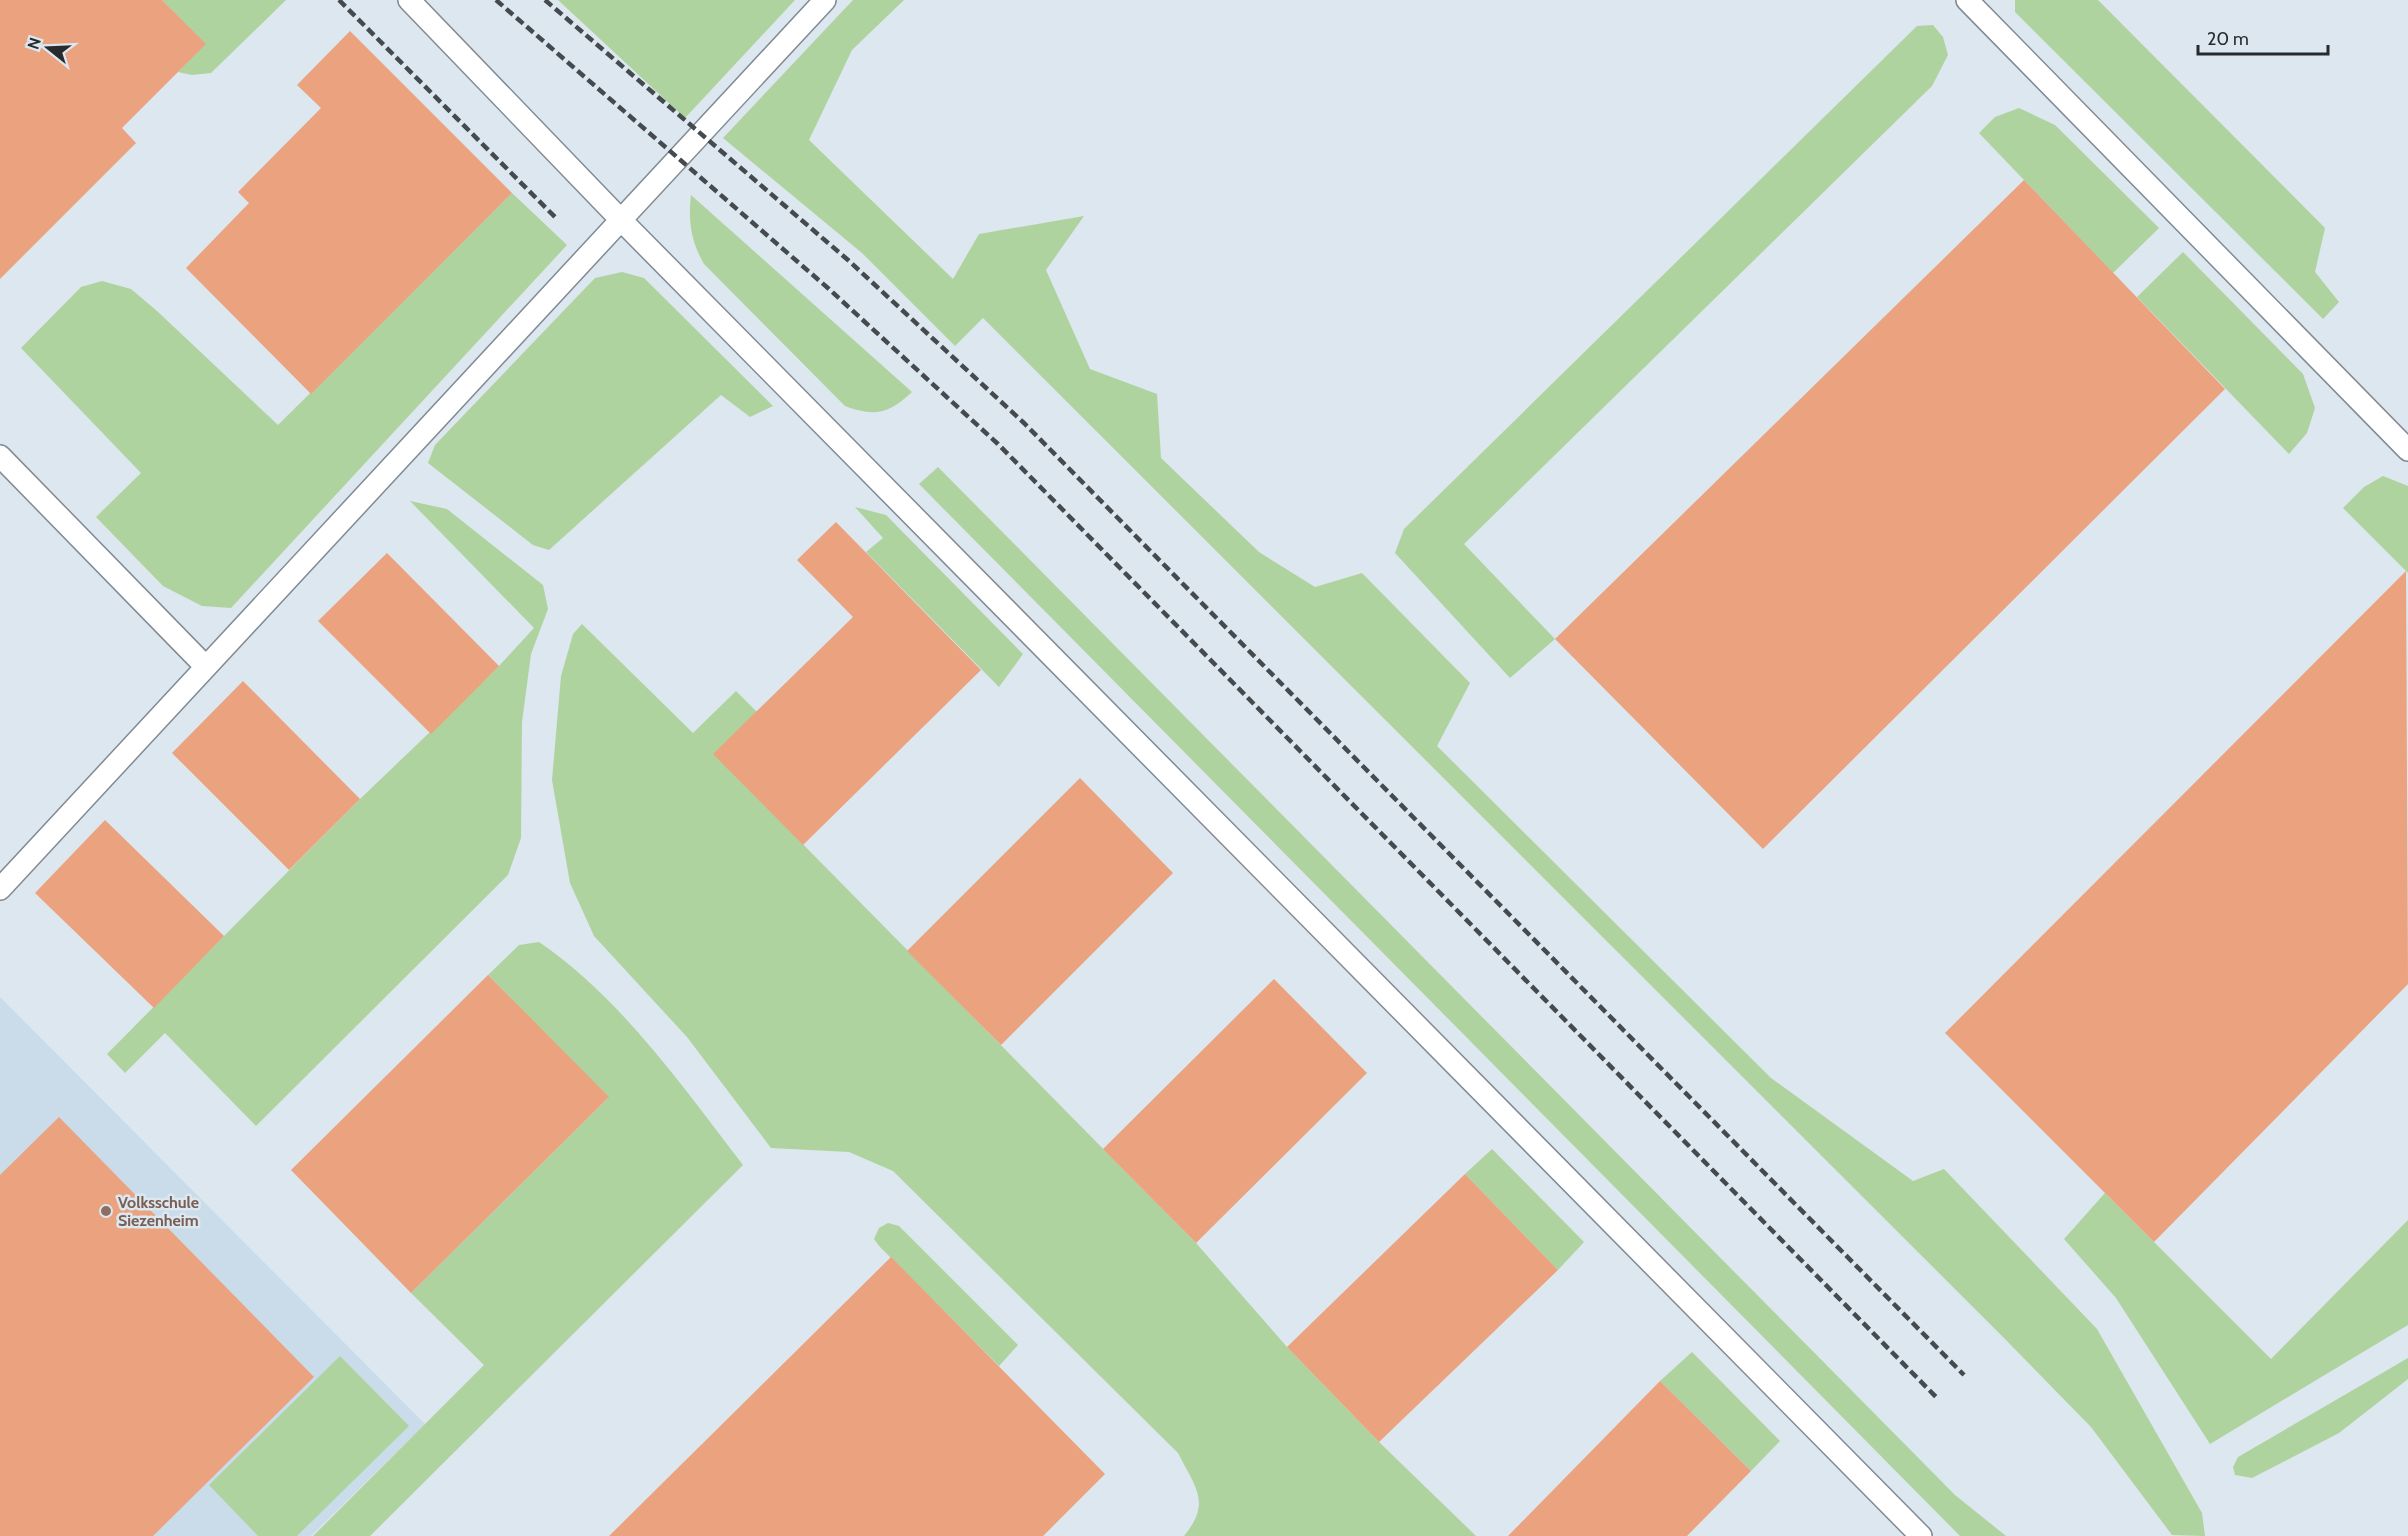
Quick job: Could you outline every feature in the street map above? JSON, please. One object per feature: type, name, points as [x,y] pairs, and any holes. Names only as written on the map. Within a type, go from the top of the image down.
[{"type":"lane","points":[[409,0],[620,219],[1921,1536]]},
{"type":"lane","points":[[0,889],[825,0]]},
{"type":"lane","points":[[1967,0],[2408,450]]},
{"type":"lane","points":[[0,456],[206,667]]},
{"type":"shaded area","name":"Volksschule Siezenheim","points":[[0,997],[425,1424],[311,1536],[0,1536]]},
{"type":"green space","points":[[162,0],[286,0],[211,73],[192,75],[178,72],[205,44]]},
{"type":"green space","points":[[558,0],[795,0],[685,118]]},
{"type":"green space","points":[[853,0],[904,0],[852,50],[809,140],[953,279],[979,234],[1084,216],[1046,270],[1090,369],[1157,394],[1161,458],[1259,552],[1315,587],[1362,573],[1470,683],[1437,746],[1771,1078],[1913,1181],[1944,1169],[2097,1329],[2202,1513],[2205,1536],[2172,1535],[2091,1427],[983,318],[955,346],[862,253],[723,138]]},
{"type":"green space","points":[[2015,0],[2098,0],[2325,228],[2315,272],[2339,302],[2323,319],[2015,12]]},
{"type":"green space","points":[[1933,25],[1943,37],[1948,55],[1932,86],[1464,544],[1555,639],[1510,678],[1395,553],[1404,529],[1917,26]]},
{"type":"green space","points":[[2019,108],[2055,125],[2159,228],[2113,273],[1979,133],[1995,117]]},
{"type":"green space","points":[[512,193],[567,245],[231,608],[202,606],[163,586],[96,517],[141,473],[21,348],[81,287],[102,281],[131,289],[278,425]]},
{"type":"green space","points":[[691,195],[912,392],[896,405],[881,411],[864,412],[845,406],[704,264],[691,231]]},
{"type":"green space","points":[[2183,252],[2303,374],[2315,408],[2307,433],[2289,454],[2137,297]]},
{"type":"green space","points":[[622,272],[644,278],[773,406],[750,417],[721,395],[549,550],[533,545],[428,463],[435,445],[595,278]]},
{"type":"green space","points":[[938,467],[1955,1495],[2006,1536],[1960,1536],[919,484]]},
{"type":"green space","points":[[2383,476],[2408,486],[2408,573],[2343,508],[2364,487]]},
{"type":"green space","points":[[410,501],[447,509],[543,585],[548,609],[531,654],[522,722],[521,838],[508,875],[256,1126],[165,1033],[125,1073],[107,1054],[360,799],[499,666],[534,628]]},
{"type":"green space","points":[[855,507],[886,515],[1023,654],[999,687],[866,552],[883,538]]},
{"type":"green space","points":[[582,624],[693,733],[736,691],[757,712],[714,754],[1196,1243],[1287,1347],[1379,1442],[1476,1536],[1184,1536],[1192,1524],[1199,1504],[1195,1485],[1178,1453],[893,1171],[849,1152],[771,1148],[687,1037],[594,936],[570,883],[552,780],[561,676],[573,634]]},
{"type":"green space","points":[[539,942],[569,965],[624,1017],[674,1075],[743,1165],[370,1536],[313,1536],[484,1365],[411,1293],[608,1098],[488,975],[519,945]]},
{"type":"green space","points":[[1492,1149],[1584,1242],[1558,1270],[1465,1174]]},
{"type":"green space","points":[[2105,1193],[2271,1359],[2408,1220],[2408,1325],[2210,1444],[2116,1298],[2064,1239]]},
{"type":"green space","points":[[888,1223],[899,1226],[1018,1345],[999,1366],[880,1247],[874,1239],[879,1228]]},
{"type":"green space","points":[[1692,1352],[1780,1441],[1751,1471],[1660,1381]]},
{"type":"green space","points":[[340,1356],[409,1426],[297,1536],[258,1536],[209,1485]]},
{"type":"green space","points":[[2408,1358],[2408,1379],[2339,1433],[2252,1478],[2235,1475],[2233,1467],[2238,1457]]},
{"type":"building","points":[[0,0],[162,0],[206,44],[122,128],[136,143],[0,279]]},
{"type":"building","points":[[350,31],[512,193],[311,394],[186,268],[249,203],[238,192],[321,108],[297,85]]},
{"type":"building","points":[[2024,180],[2225,389],[1763,849],[1555,639]]},
{"type":"building","points":[[836,522],[981,670],[803,845],[713,754],[853,617],[797,560]]},
{"type":"building","points":[[387,553],[499,666],[431,734],[318,621]]},
{"type":"building","points":[[2406,571],[2408,984],[2154,1242],[1945,1033]]},
{"type":"building","points":[[243,681],[360,799],[289,870],[172,753]]},
{"type":"building","points":[[1080,778],[1173,873],[1001,1045],[907,951]]},
{"type":"building","points":[[105,820],[224,936],[154,1008],[35,893]]},
{"type":"building","points":[[488,975],[609,1097],[411,1293],[291,1170]]},
{"type":"building","points":[[1274,979],[1367,1073],[1196,1243],[1103,1149]]},
{"type":"building","name":"Volksschule Siezenheim","points":[[59,1117],[314,1377],[153,1536],[0,1536],[0,1175]]},
{"type":"building","points":[[1465,1174],[1558,1270],[1379,1442],[1287,1347]]},
{"type":"building","points":[[891,1257],[1105,1474],[1043,1536],[609,1536]]},
{"type":"building","points":[[1660,1381],[1751,1471],[1687,1536],[1508,1536]]},
{"type":"railway","points":[[339,0],[555,217]]},
{"type":"railway","points":[[496,0],[829,289],[998,444],[1938,1399]]},
{"type":"railway","points":[[545,0],[848,260],[1024,423],[1964,1375]]},
{"type":"place","name":"Volksschule Siezenheim","points":[[106,1211]]}]
